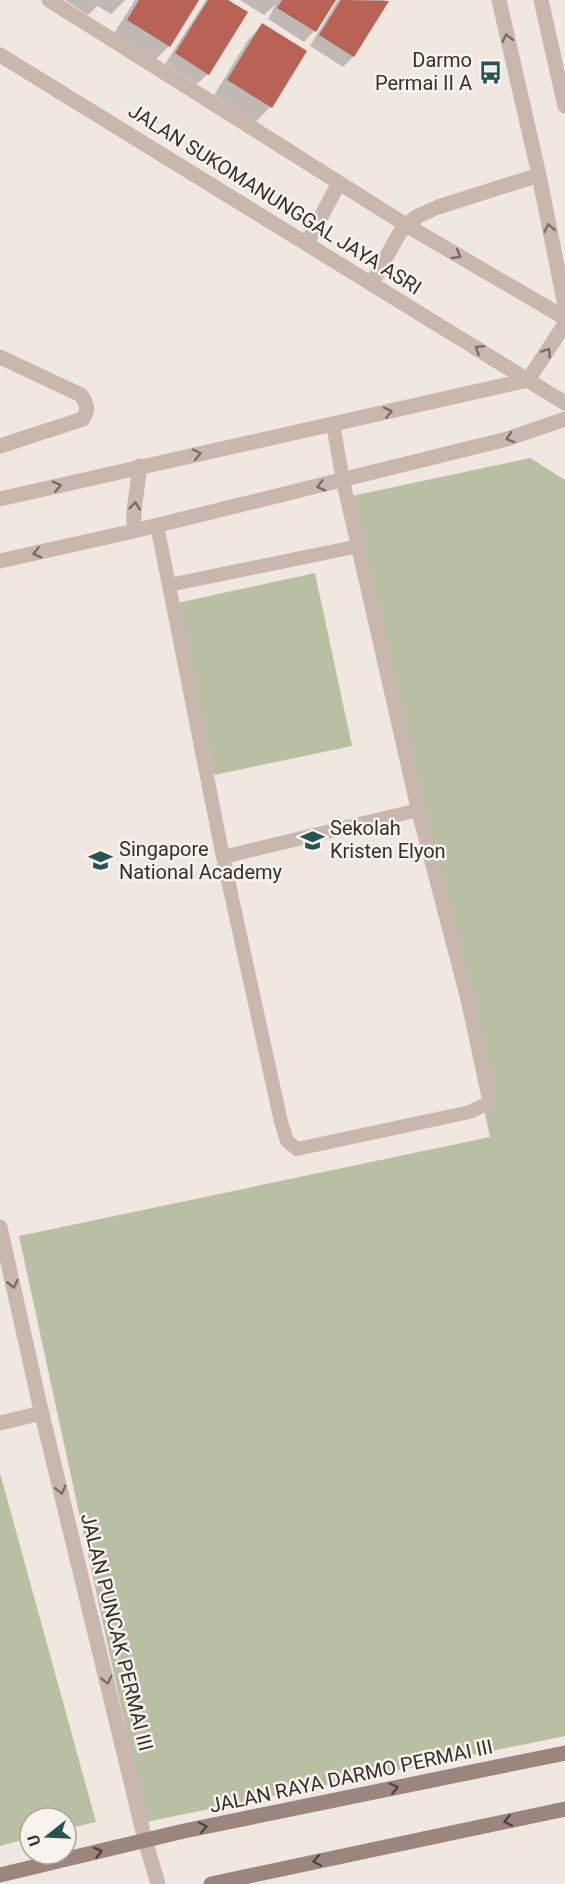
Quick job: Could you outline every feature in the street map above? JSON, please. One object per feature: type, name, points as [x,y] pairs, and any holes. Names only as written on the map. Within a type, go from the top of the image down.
[{"type":"main road","name":"JALAN RAYA DARMO PERMAI III","points":[[0,1875],[146,1840],[565,1753]]},
{"type":"main road","points":[[211,1884],[565,1809]]},
{"type":"street","points":[[49,0],[406,225],[565,318]]},
{"type":"street","points":[[499,0],[565,306]]},
{"type":"street","points":[[542,0],[565,106]]},
{"type":"street","name":"JALAN SUKOMANUNGGAL JAYA ASRI","points":[[0,55],[565,403]]},
{"type":"street","points":[[372,283],[399,234],[418,216],[438,207],[538,175]]},
{"type":"street","points":[[307,243],[339,183]]},
{"type":"street","points":[[0,499],[528,380],[565,324]]},
{"type":"street","points":[[0,357],[81,395],[87,407],[87,413],[83,419],[0,446]]},
{"type":"street","points":[[0,561],[135,531],[507,440],[565,419]]},
{"type":"street","points":[[135,531],[134,511],[140,466]]},
{"type":"street","points":[[0,1227],[41,1410],[0,1423]]},
{"type":"street","name":"JALAN PUNCAK PERMAI III","points":[[41,1410],[158,1884]]},
{"type":"lane","points":[[157,525],[223,857],[287,1141],[297,1149],[470,1112],[490,1102],[473,1020],[418,810],[343,481],[333,424]]},
{"type":"lane","points":[[169,585],[358,546]]},
{"type":"lane","points":[[223,857],[418,810]]},
{"type":"green space","points":[[530,458],[565,480],[565,1736],[146,1822],[19,1236],[490,1137],[352,496]]},
{"type":"green space","points":[[315,573],[352,746],[214,775],[177,603]]},
{"type":"green space","points":[[0,1473],[96,1822],[78,1826],[78,1806],[18,1806],[18,1841],[0,1846]]},
{"type":"building","points":[[139,0],[199,0],[170,47],[127,20]]},
{"type":"building","points":[[208,0],[228,0],[248,12],[209,75],[175,53]]},
{"type":"building","points":[[282,0],[336,0],[316,32],[277,8]]},
{"type":"building","points":[[341,0],[389,1],[354,57],[319,35]]},
{"type":"building","points":[[262,23],[307,51],[272,108],[227,80]]},
{"type":"place","name":"Darmo Permai II A","points":[[490,72]]},
{"type":"place","name":"Sekolah Kristen Elyon","points":[[312,840]]},
{"type":"place","name":"Singapore National Academy","points":[[101,860]]}]
